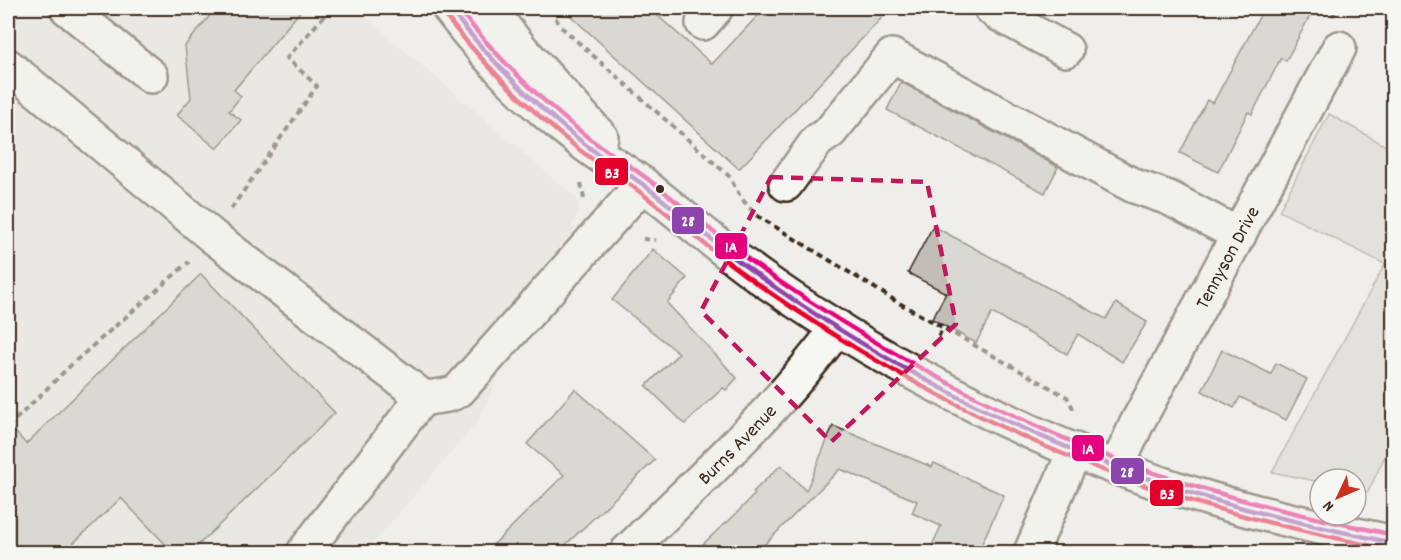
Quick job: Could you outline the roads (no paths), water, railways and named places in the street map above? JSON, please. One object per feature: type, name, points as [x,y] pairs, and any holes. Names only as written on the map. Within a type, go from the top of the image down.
[{"type":"street","points":[[67,8],[151,76]]},
{"type":"street","points":[[449,8],[486,52],[577,139],[643,184],[727,253],[878,352],[955,393],[1075,450],[1117,467],[1344,543],[1394,543]]},
{"type":"street","points":[[991,8],[996,13],[1066,50]]},
{"type":"street","points":[[497,11],[643,184]]},
{"type":"street","name":"Tennyson Drive","points":[[1117,467],[1137,423],[1339,48]]},
{"type":"street","points":[[786,184],[817,141],[830,132],[892,56],[1134,186],[1169,198],[1239,235]]},
{"type":"street","points":[[8,66],[212,236],[424,398]]},
{"type":"street","points":[[304,552],[406,417],[424,398],[447,396],[459,390],[643,184]]},
{"type":"street","name":"Burns Avenue","points":[[627,552],[783,394],[815,359],[838,327]]},
{"type":"street","points":[[1031,552],[1075,450]]}]
